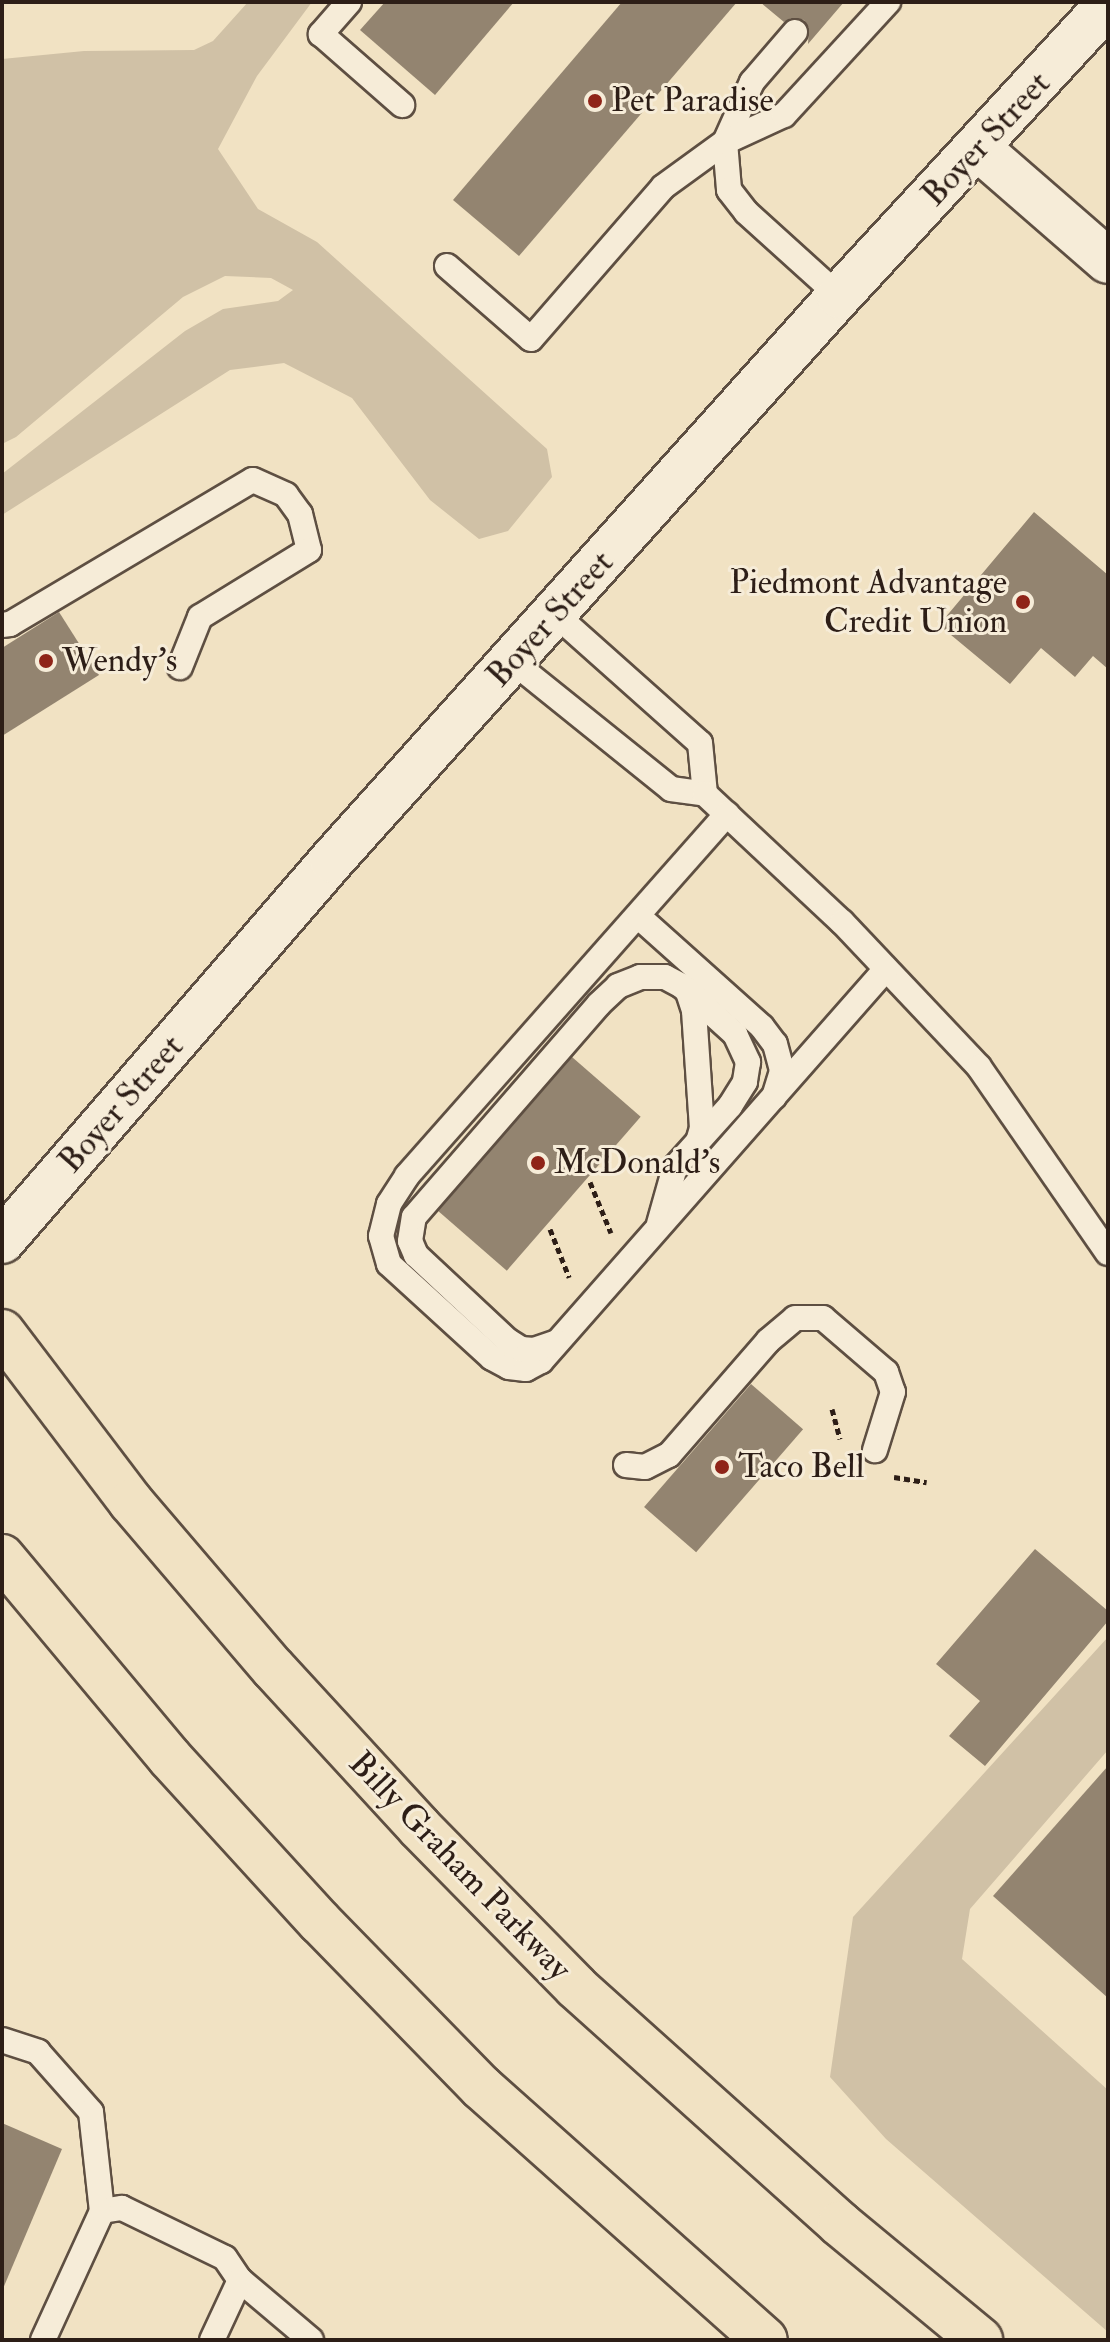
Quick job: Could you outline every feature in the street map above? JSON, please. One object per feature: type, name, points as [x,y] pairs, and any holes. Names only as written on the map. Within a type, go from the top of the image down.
[{"type":"highway","name":"Billy Graham Parkway","points":[[2,1332],[131,1502],[273,1668],[430,1839],[587,1998],[840,2224],[980,2340]]},
{"type":"highway","points":[[2,1557],[170,1758],[341,1944],[481,2087],[765,2340]]},
{"type":"main road","name":"Boyer Street","points":[[2,1241],[321,872],[839,296],[1108,4]]},
{"type":"main road","points":[[978,148],[1108,261]]},
{"type":"lane","points":[[349,2],[321,34],[402,105]]},
{"type":"lane","points":[[447,266],[531,339],[663,187],[725,142],[784,115],[888,2]]},
{"type":"lane","points":[[795,32],[752,82],[725,142],[729,190],[746,212],[839,296]]},
{"type":"lane","points":[[2,625],[10,624],[253,480],[286,495],[300,514],[309,550],[200,617],[180,667]]},
{"type":"lane","points":[[555,614],[700,743],[705,794]]},
{"type":"lane","points":[[512,661],[671,789],[705,794],[886,969],[979,1067],[1108,1253]]},
{"type":"lane","points":[[727,814],[407,1176],[389,1204],[381,1236],[389,1264],[492,1358],[509,1367],[526,1369],[541,1361],[886,969]]},
{"type":"lane","points":[[638,916],[762,1027],[775,1044],[782,1071],[773,1099]]},
{"type":"lane","points":[[557,1342],[534,1350],[521,1349],[508,1341],[416,1255],[410,1241],[414,1217],[618,986],[640,977],[665,977],[688,992],[735,1034],[748,1062],[745,1082],[730,1106],[675,1167],[657,1230]]},
{"type":"lane","points":[[688,992],[694,1011],[702,1128],[698,1142]]},
{"type":"lane","points":[[626,1465],[645,1467],[669,1455],[768,1341],[795,1318],[823,1318],[886,1372],[893,1392],[875,1450]]},
{"type":"lane","points":[[2,2040],[38,2052],[91,2112],[102,2211],[43,2340]]},
{"type":"lane","points":[[102,2211],[122,2208],[225,2258],[240,2280],[311,2340]]},
{"type":"lane","points":[[212,2340],[240,2280]]},
{"type":"path","points":[[590,1182],[625,1266]]},
{"type":"path","points":[[550,1229],[583,1313]]},
{"type":"shaded area","points":[[248,2],[312,2],[257,76],[218,149],[258,209],[317,242],[547,449],[552,477],[508,531],[479,539],[430,500],[352,398],[284,363],[230,370],[2,515],[2,474],[185,331],[223,309],[278,301],[293,290],[271,278],[225,276],[183,297],[16,437],[2,444],[2,59],[84,51],[194,50],[213,41]]},
{"type":"shaded area","points":[[1108,1637],[1108,1750],[970,1909],[962,1959],[1108,2090],[1108,2332],[886,2139],[830,2077],[853,1917]]},
{"type":"building","points":[[385,2],[514,2],[435,95],[360,30]]},
{"type":"building","name":"Pet Paradise","points":[[622,2],[737,2],[519,256],[453,200]]},
{"type":"building","name":"Pet Paradise","points":[[760,2],[844,2],[808,44],[809,28],[804,20],[791,18],[784,22]]},
{"type":"building","name":"Piedmont Advantage Credit Union","points":[[1034,512],[1108,575],[1108,669],[1093,656],[1075,677],[1041,648],[1010,684],[939,625]]},
{"type":"building","name":"Wendy's","points":[[59,612],[99,675],[2,736],[2,648]]},
{"type":"building","name":"McDonald's","points":[[572,1057],[641,1117],[507,1271],[438,1211]]},
{"type":"building","name":"Taco Bell","points":[[751,1384],[803,1429],[696,1552],[644,1507]]},
{"type":"building","points":[[1035,1549],[1108,1611],[1108,1621],[985,1766],[949,1736],[980,1701],[936,1664]]},
{"type":"building","points":[[1108,1766],[1108,1998],[993,1896]]},
{"type":"building","points":[[2,2123],[62,2149],[2,2291]]},
{"type":"place","name":"Pet Paradise","points":[[595,101]]},
{"type":"place","name":"Piedmont Advantage Credit Union","points":[[1023,602]]},
{"type":"place","name":"Wendy's","points":[[46,661]]},
{"type":"place","name":"McDonald's","points":[[538,1163]]},
{"type":"place","name":"Taco Bell","points":[[722,1467]]}]
